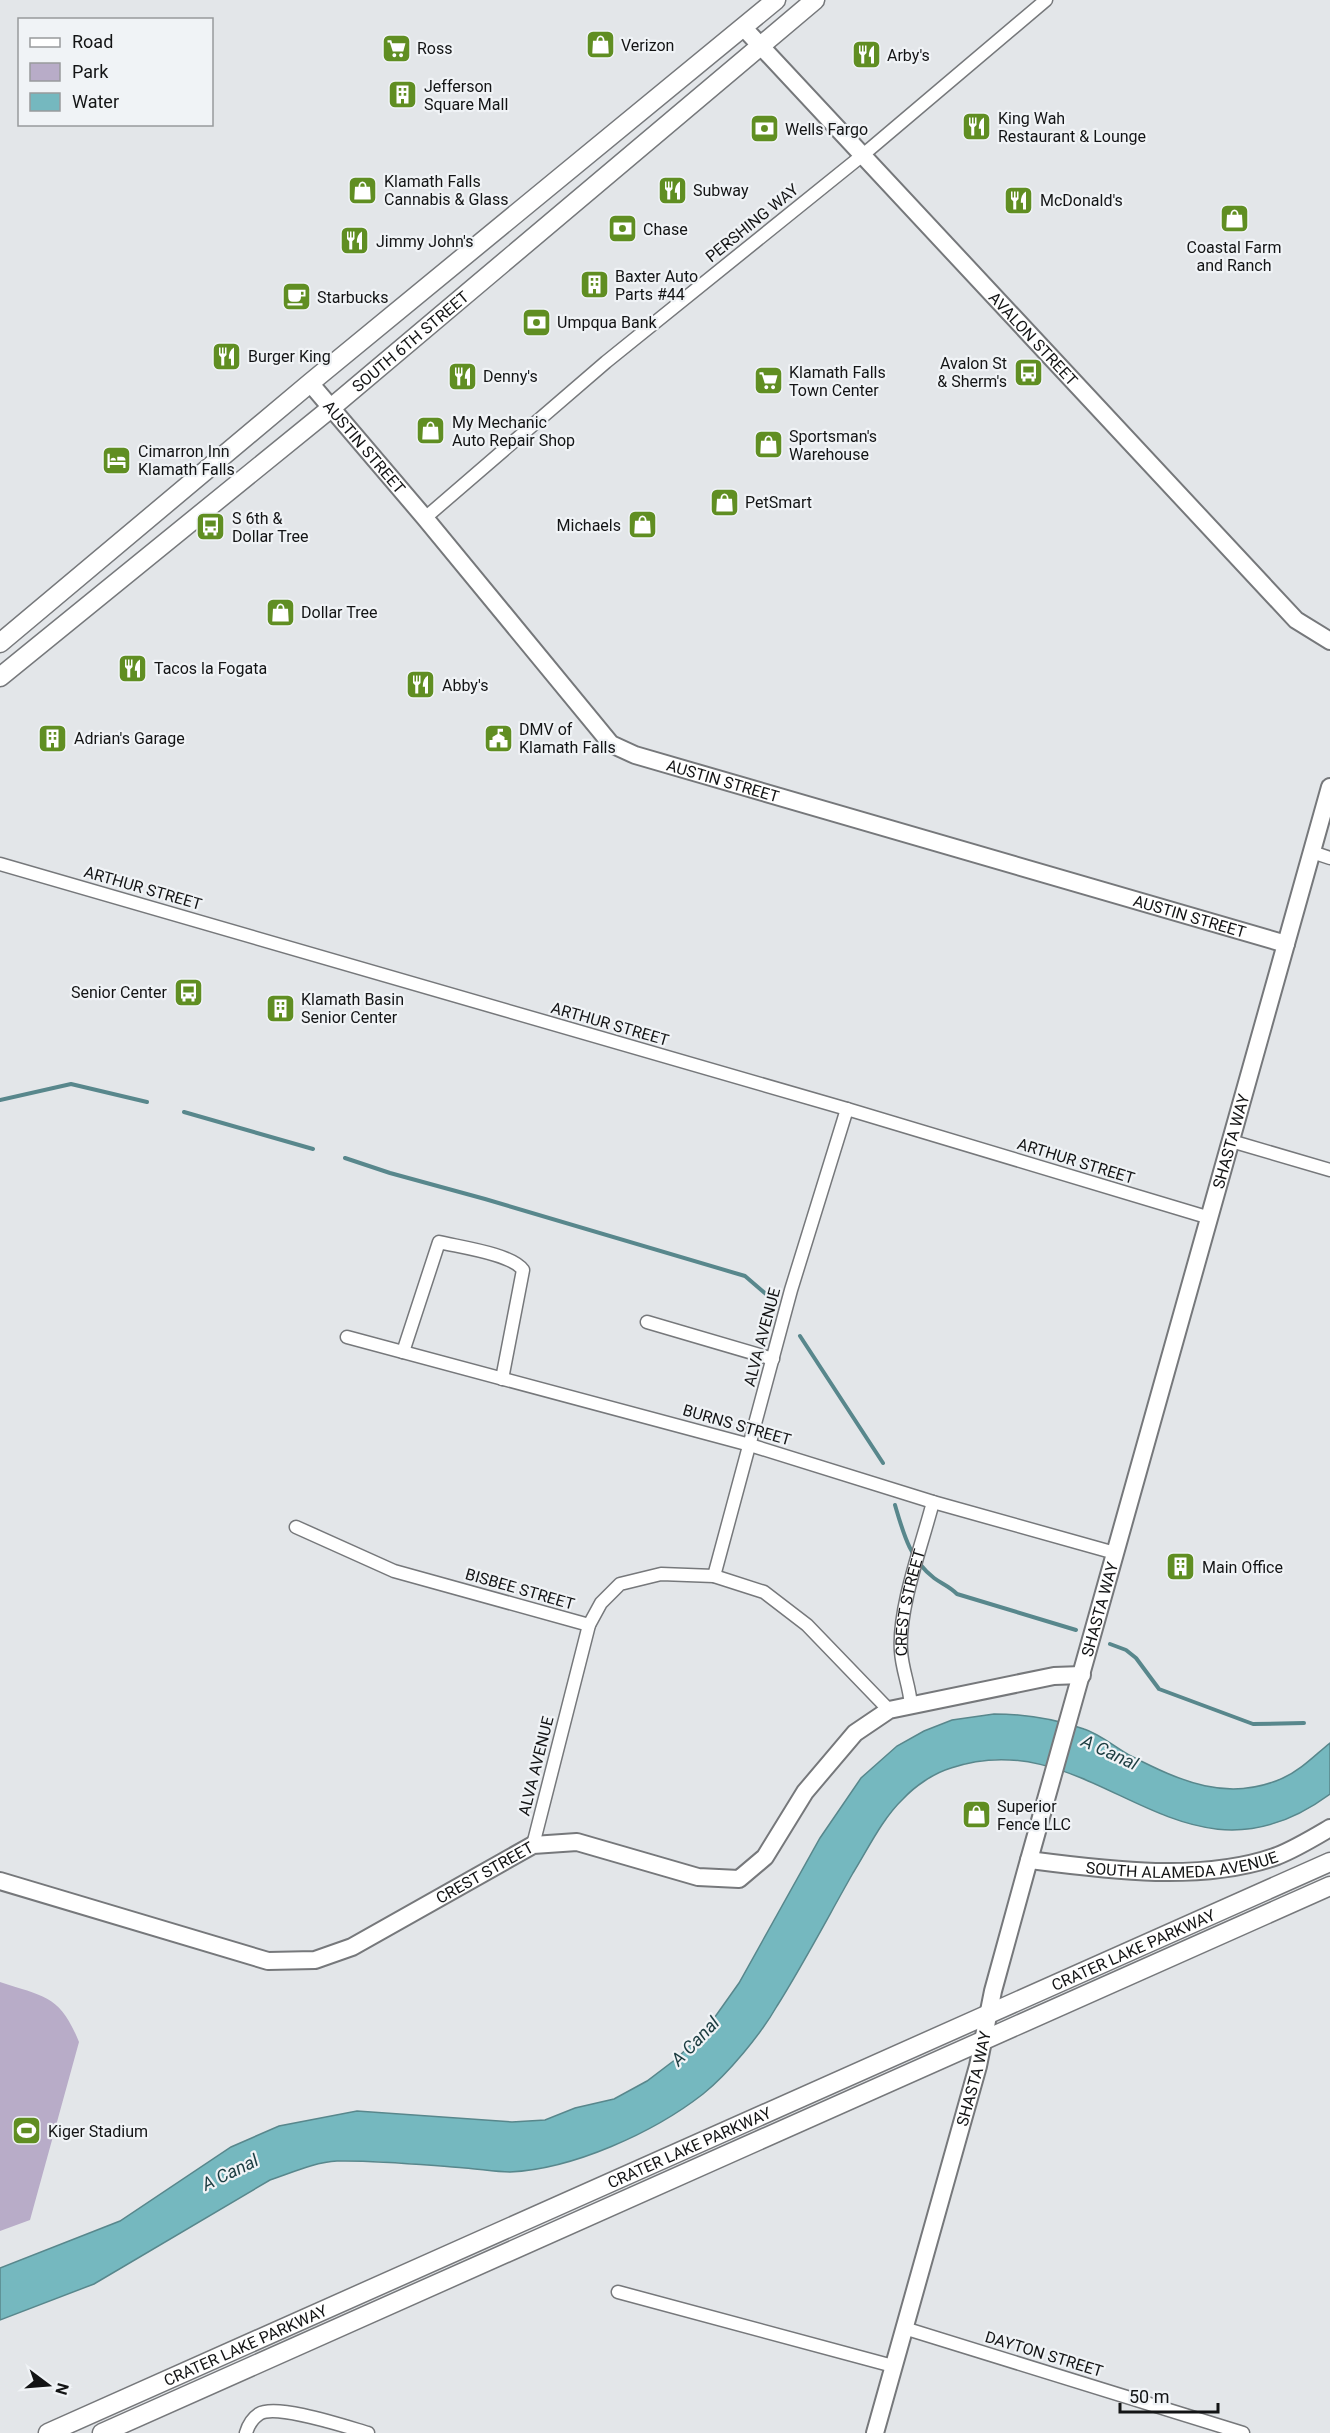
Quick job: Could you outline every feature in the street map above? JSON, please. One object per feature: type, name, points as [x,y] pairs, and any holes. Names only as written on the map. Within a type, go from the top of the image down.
[{"type":"main road","name":"SOUTH 6TH STREET","points":[[0,643],[310,383],[776,0]]},
{"type":"main road","name":"SOUTH 6TH STREET","points":[[0,677],[332,408],[815,0]]},
{"type":"main road","name":"CRATER LAKE PARKWAY","points":[[48,2433],[1330,1862]]},
{"type":"main road","name":"CRATER LAKE PARKWAY","points":[[102,2433],[1330,1886]]},
{"type":"street","name":"PERSHING WAY","points":[[425,518],[606,362],[864,154],[1046,0]]},
{"type":"street","name":"AVALON STREET","points":[[743,27],[864,154],[1296,620],[1330,641]]},
{"type":"street","name":"AUSTIN STREET","points":[[310,383],[425,518],[611,744],[635,755],[1286,944]]},
{"type":"street","name":"SHASTA WAY","points":[[874,2433],[983,2040],[1029,1860],[1330,787]]},
{"type":"street","points":[[1312,852],[1330,858]]},
{"type":"street","name":"ARTHUR STREET","points":[[0,864],[847,1109],[1210,1218]]},
{"type":"street","name":"ALVA AVENUE","points":[[714,1576],[773,1359],[847,1109]]},
{"type":"street","points":[[1231,1141],[1330,1170]]},
{"type":"street","points":[[403,1352],[439,1242],[505,1258],[519,1265],[523,1270],[502,1378]]},
{"type":"street","points":[[647,1322],[773,1359]]},
{"type":"street","name":"BURNS STREET","points":[[347,1337],[750,1445],[933,1502],[1115,1553]]},
{"type":"street","name":"CREST STREET","points":[[910,1706],[910,1688],[901,1653],[903,1621],[933,1502]]},
{"type":"street","name":"BISBEE STREET","points":[[296,1527],[394,1571],[589,1625],[601,1603],[620,1584],[661,1574],[714,1576],[764,1592],[781,1605],[807,1625],[889,1710]]},
{"type":"street","name":"ALVA AVENUE","points":[[533,1845],[589,1625]]},
{"type":"street","name":"CREST STREET","points":[[0,1881],[268,1961],[315,1960],[352,1947],[533,1845],[577,1842],[698,1877],[739,1879],[765,1857],[805,1792],[855,1733],[889,1710],[1054,1676],[1082,1675]]},
{"type":"street","name":"SOUTH ALAMEDA AVENUE","points":[[1029,1860],[1102,1870],[1179,1872],[1225,1868],[1276,1856],[1330,1828]]},
{"type":"street","points":[[618,2292],[893,2366]]},
{"type":"street","name":"DAYTON STREET","points":[[904,2328],[1243,2433]]},
{"type":"street","points":[[246,2433],[248,2426],[259,2414],[270,2411],[288,2412],[368,2433]]},
{"type":"green space","name":"Kiger Stadium","points":[[0,1982],[40,1995],[58,2006],[79,2042],[30,2220],[0,2231]]},
{"type":"water","name":"A Canal","points":[[994,1714],[1040,1718],[1084,1729],[1168,1774],[1186,1781],[1224,1789],[1243,1789],[1263,1785],[1290,1775],[1330,1743],[1330,1794],[1277,1823],[1228,1830],[1182,1822],[1050,1767],[1003,1760],[945,1770],[913,1789],[888,1816],[787,1990],[762,2029],[743,2053],[703,2094],[661,2122],[637,2135],[586,2156],[534,2169],[504,2172],[353,2161],[337,2161],[312,2166],[270,2180],[94,2284],[0,2320],[0,2268],[120,2221],[231,2147],[279,2126],[357,2111],[512,2122],[545,2120],[575,2108],[614,2099],[647,2081],[676,2059],[705,2031],[739,1983],[820,1838],[861,1778],[897,1746],[924,1731],[952,1720]]},
{"type":"waterway","points":[[0,1100],[71,1084],[147,1102]]},
{"type":"waterway","points":[[184,1112],[313,1149]]},
{"type":"waterway","points":[[345,1158],[745,1276],[773,1300]]},
{"type":"waterway","points":[[800,1336],[883,1463]]},
{"type":"waterway","points":[[895,1505],[908,1545],[919,1563],[934,1578],[957,1594],[1076,1630]]},
{"type":"waterway","points":[[1110,1644],[1126,1650],[1136,1658],[1159,1689],[1253,1724],[1304,1723]]},
{"type":"place","name":"Verizon","points":[[600,45]]},
{"type":"place","name":"Ross","points":[[396,48]]},
{"type":"place","name":"Arby's","points":[[866,55]]},
{"type":"place","name":"Jefferson Square Mall","points":[[403,95]]},
{"type":"place","name":"King Wah Restaurant & Lounge","points":[[977,127]]},
{"type":"place","name":"Wells Fargo","points":[[764,129]]},
{"type":"place","name":"Klamath Falls Cannabis & Glass","points":[[363,190]]},
{"type":"place","name":"Subway","points":[[672,190]]},
{"type":"place","name":"McDonald's","points":[[1019,200]]},
{"type":"place","name":"Coastal Farm and Ranch","points":[[1234,219]]},
{"type":"place","name":"Chase","points":[[622,229]]},
{"type":"place","name":"Jimmy John's","points":[[355,241]]},
{"type":"place","name":"Baxter Auto Parts #44","points":[[594,285]]},
{"type":"place","name":"Starbucks","points":[[296,297]]},
{"type":"place","name":"Umpqua Bank","points":[[536,322]]},
{"type":"place","name":"Burger King","points":[[227,356]]},
{"type":"place","name":"Avalon St & Sherm's","points":[[1028,372]]},
{"type":"place","name":"Denny's","points":[[462,376]]},
{"type":"place","name":"Klamath Falls Town Center","points":[[768,381]]},
{"type":"place","name":"My Mechanic Auto Repair Shop","points":[[431,431]]},
{"type":"place","name":"Sportsman's Warehouse","points":[[768,445]]},
{"type":"place","name":"Cimarron Inn Klamath Falls","points":[[117,460]]},
{"type":"place","name":"PetSmart","points":[[724,502]]},
{"type":"place","name":"Michaels","points":[[642,525]]},
{"type":"place","name":"S 6th & Dollar Tree","points":[[211,527]]},
{"type":"place","name":"Dollar Tree","points":[[280,612]]},
{"type":"place","name":"Tacos la Fogata","points":[[133,668]]},
{"type":"place","name":"Abby's","points":[[421,685]]},
{"type":"place","name":"Adrian's Garage","points":[[53,738]]},
{"type":"place","name":"DMV of Klamath Falls","points":[[498,738]]},
{"type":"place","name":"Senior Center","points":[[188,992]]},
{"type":"place","name":"Klamath Basin Senior Center","points":[[280,1008]]},
{"type":"place","name":"Main Office","points":[[1181,1567]]},
{"type":"place","name":"Superior Fence LLC","points":[[976,1815]]},
{"type":"place","name":"Kiger Stadium","points":[[27,2131]]}]
